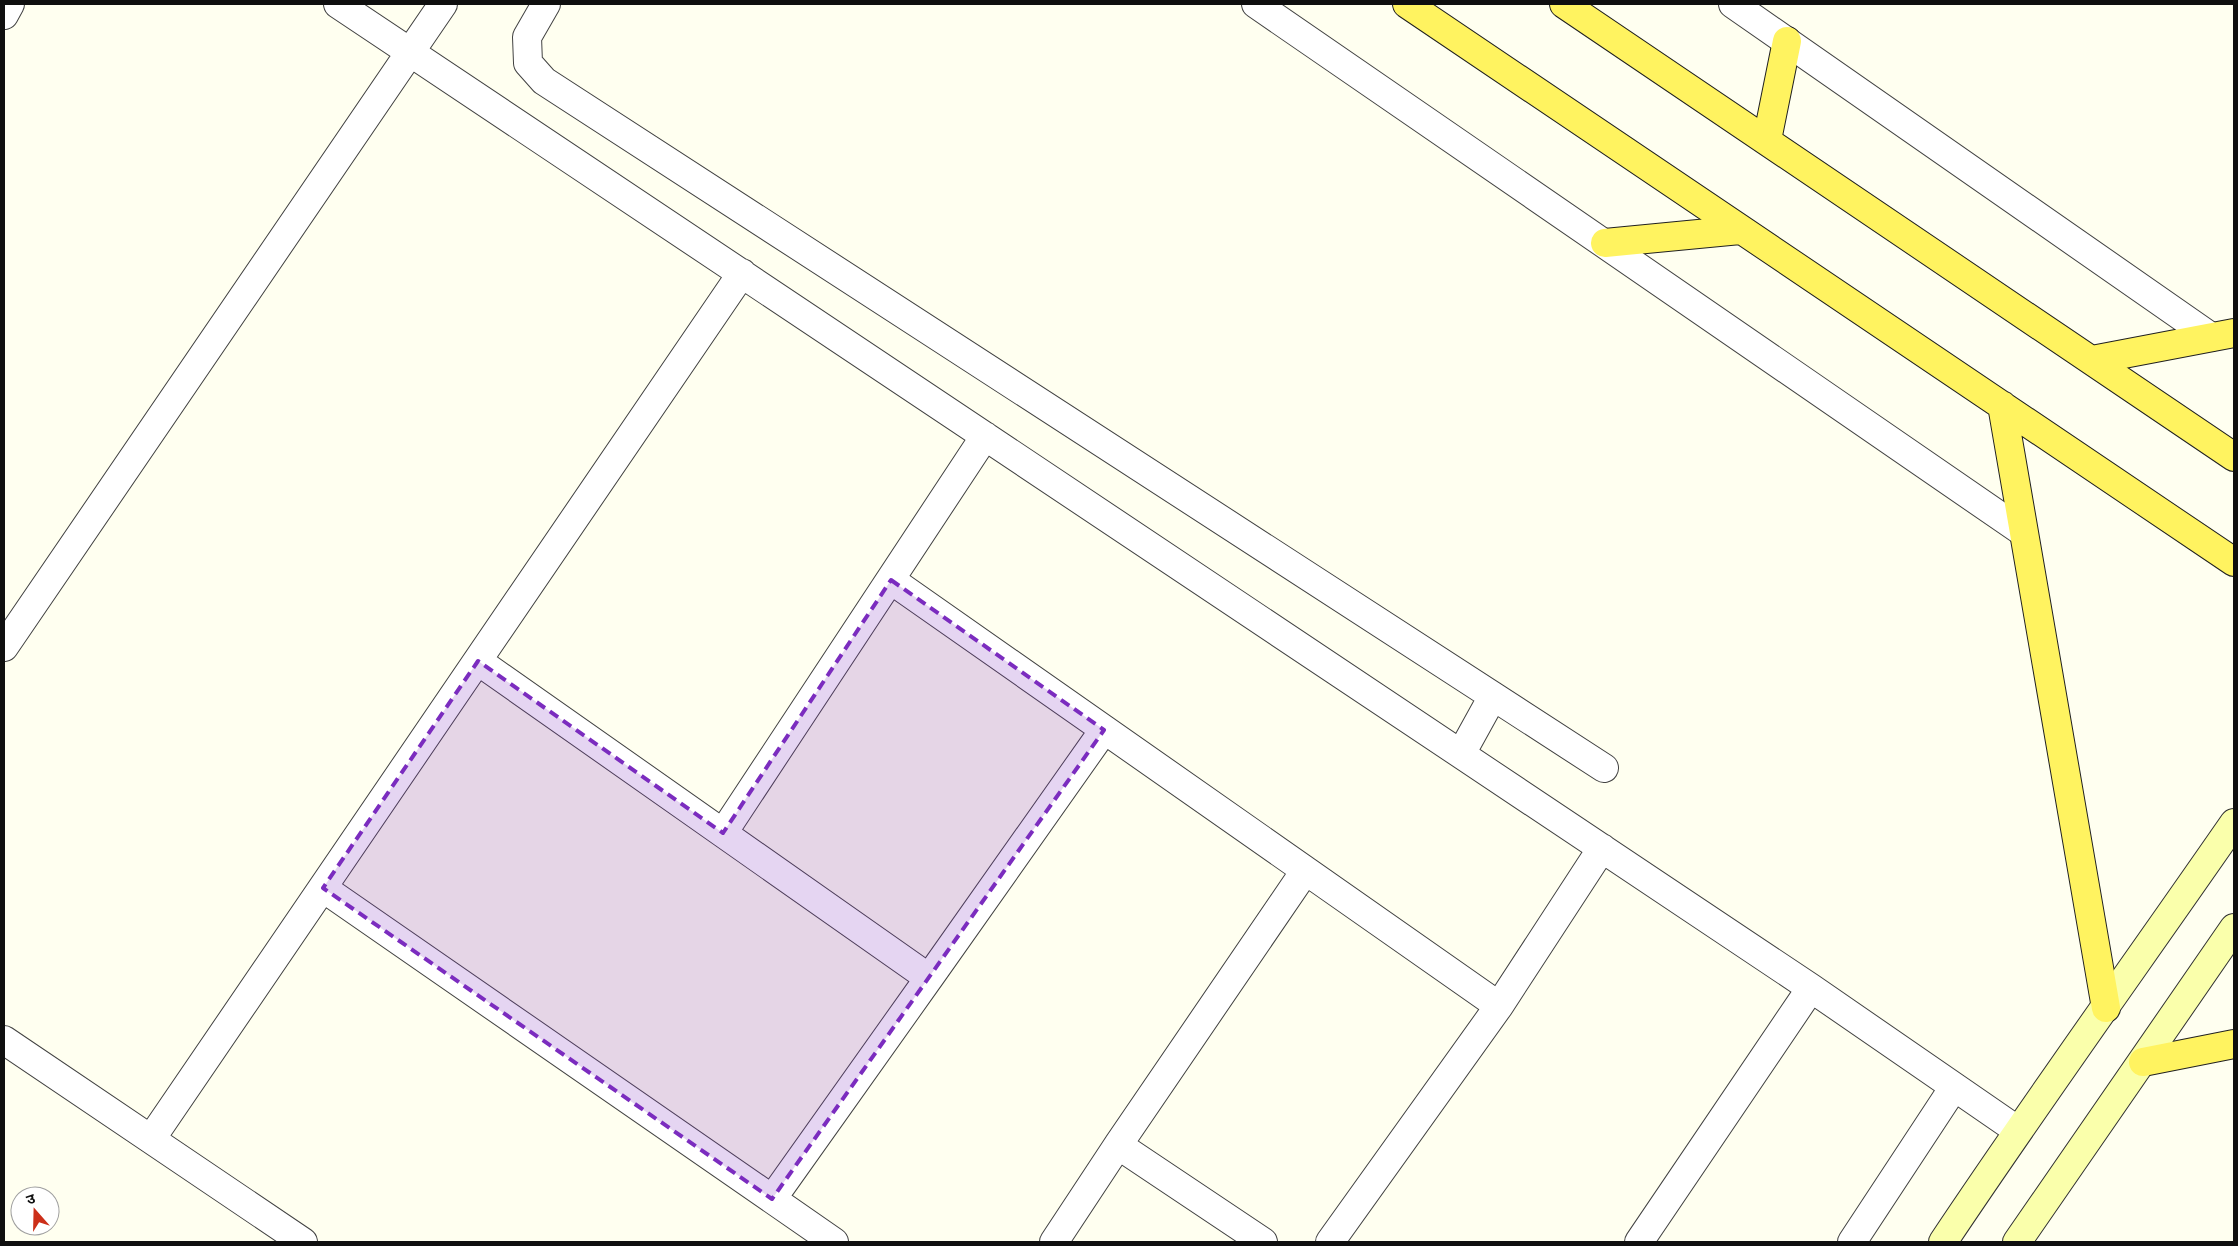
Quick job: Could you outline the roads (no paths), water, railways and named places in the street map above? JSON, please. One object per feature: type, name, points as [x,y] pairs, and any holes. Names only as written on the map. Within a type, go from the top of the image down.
[{"type":"main road","points":[[1407,4],[2234,562]]},
{"type":"main road","points":[[1564,4],[2234,457]]},
{"type":"main road","points":[[1767,140],[1787,41]]},
{"type":"main road","points":[[1605,243],[1740,230]]},
{"type":"main road","points":[[2092,360],[2222,335]]},
{"type":"main road","points":[[2002,405],[2106,1008]]},
{"type":"main road","points":[[1943,1242],[2017,1130],[2106,1008],[2234,823]]},
{"type":"main road","points":[[2018,1242],[2234,928]]},
{"type":"main road","points":[[2143,1062],[2234,1044]]},
{"type":"street","points":[[4,15],[10,4]]},
{"type":"street","points":[[338,4],[1602,848],[2017,1130]]},
{"type":"street","points":[[4,647],[13,614],[411,52],[443,4]]},
{"type":"street","points":[[546,4],[527,37],[528,63],[544,81],[1604,768]]},
{"type":"street","points":[[1256,4],[2023,532]]},
{"type":"street","points":[[1733,4],[2222,335]]},
{"type":"street","points":[[152,1140],[742,273]]},
{"type":"street","points":[[723,833],[985,436]]},
{"type":"street","points":[[890,580],[1498,1006]]},
{"type":"street","points":[[478,661],[929,978]]},
{"type":"street","points":[[1461,754],[1493,696]]},
{"type":"street","points":[[772,1199],[1104,730]]},
{"type":"street","points":[[1330,1242],[1498,1006],[1602,848]]},
{"type":"street","points":[[1054,1242],[1305,871]]},
{"type":"street","points":[[323,888],[834,1242]]},
{"type":"street","points":[[1639,1242],[1810,988]]},
{"type":"street","points":[[4,1040],[303,1242]]},
{"type":"street","points":[[1852,1242],[1954,1087]]},
{"type":"street","points":[[1118,1145],[1263,1242]]}]
